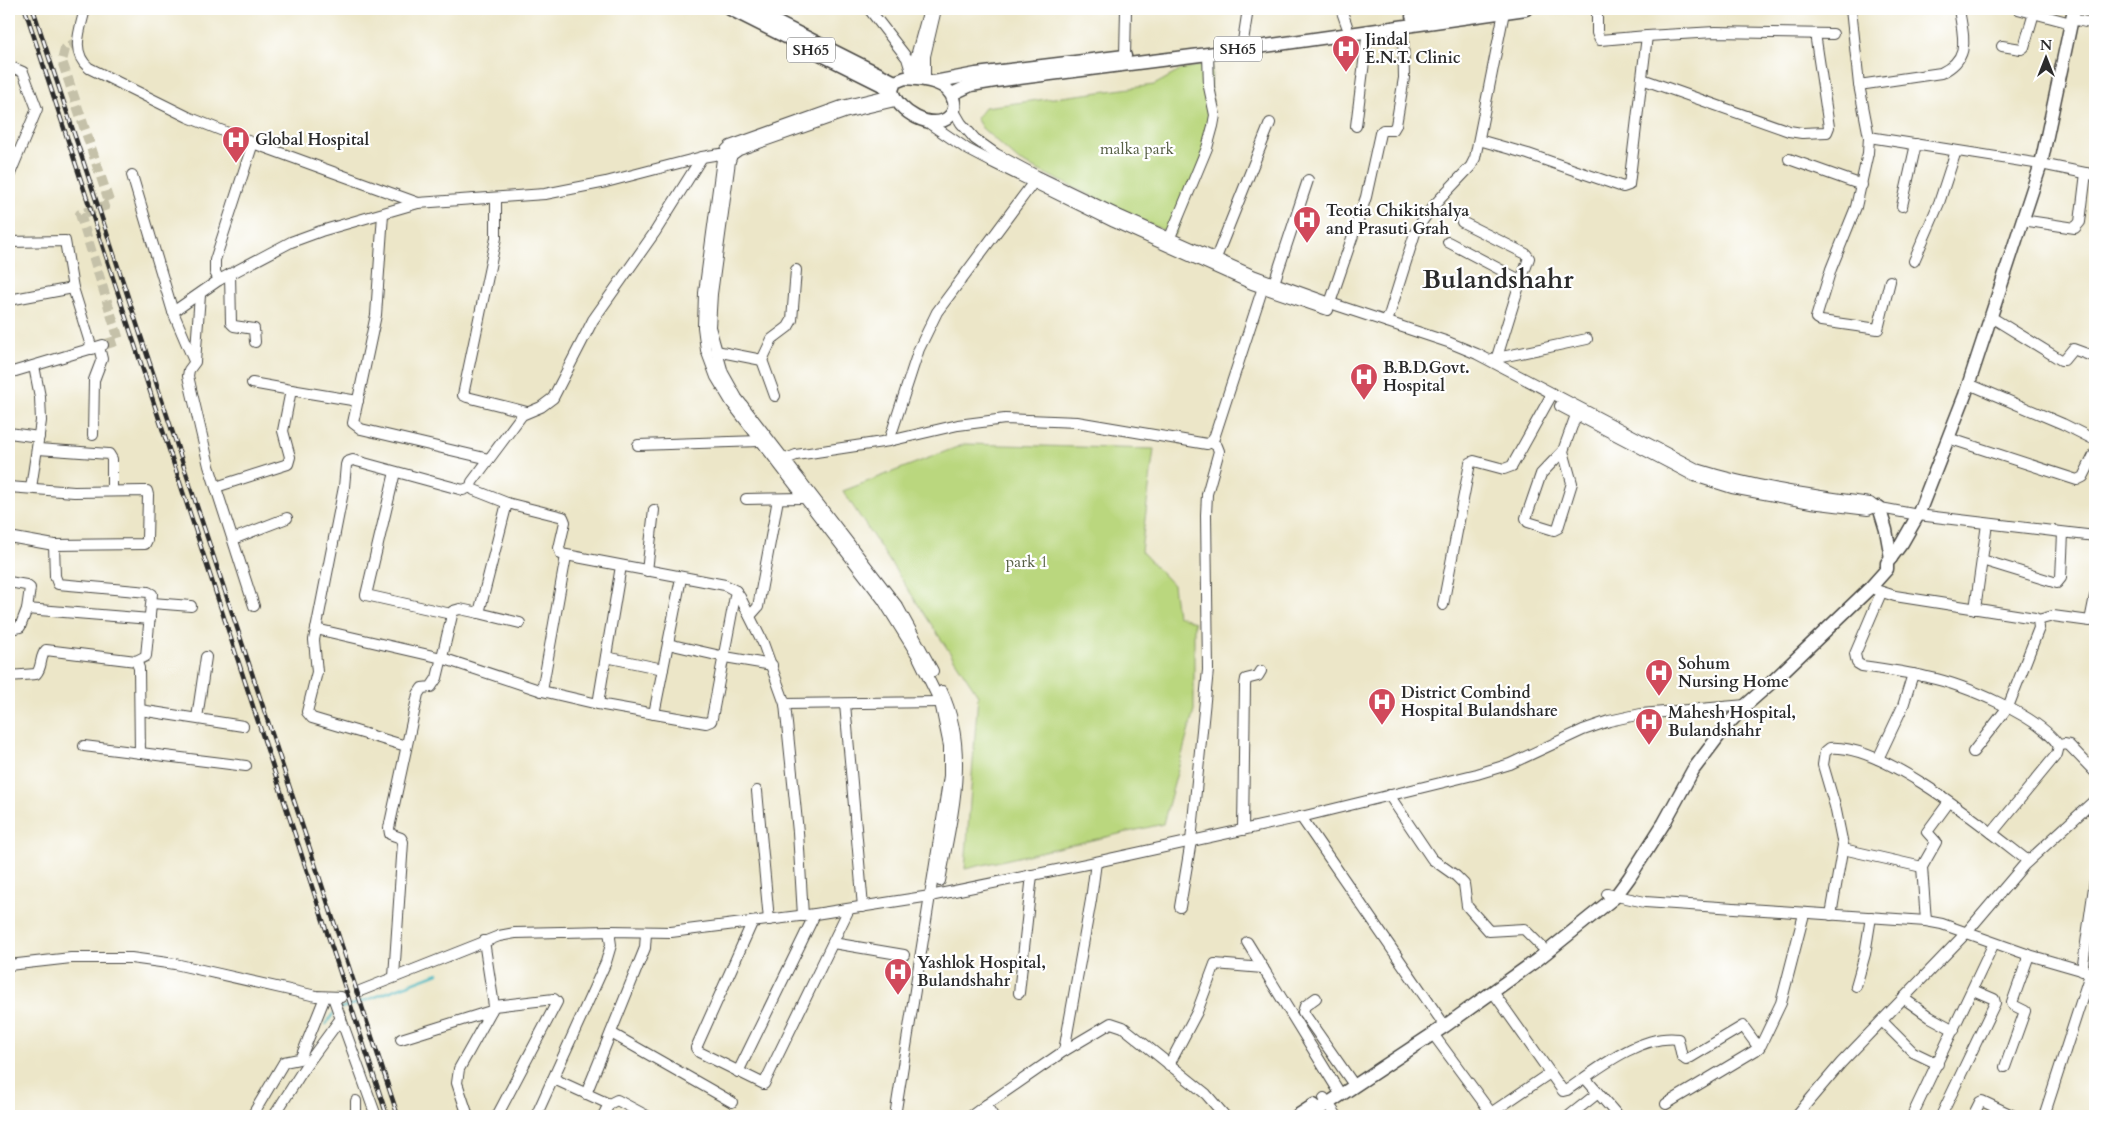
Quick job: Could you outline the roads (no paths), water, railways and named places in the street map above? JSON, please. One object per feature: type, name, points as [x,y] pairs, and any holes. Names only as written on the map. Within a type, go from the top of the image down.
[{"type":"main road","name":"SH65","points":[[730,9],[894,92]]},
{"type":"main road","name":"SH65","points":[[750,9],[894,92],[906,112],[924,120]]},
{"type":"main road","name":"SH65","points":[[894,92],[906,78],[922,80],[1125,56],[1243,41],[1438,11],[1470,9]]},
{"type":"main road","name":"SH65","points":[[952,94],[970,86],[995,81],[1208,54],[1526,9]]},
{"type":"main road","points":[[1309,1116],[1326,1101],[1352,1083],[1493,992],[1537,960],[1629,878],[1664,823],[1693,770],[1741,705],[1865,583],[1881,563],[1889,561],[1902,543],[1918,515],[1969,384],[2041,164],[2072,17]]},
{"type":"main road","points":[[922,80],[946,88],[952,94],[954,111],[947,119],[924,120]]},
{"type":"main road","points":[[1741,705],[1772,682],[1876,590],[1889,561],[1886,530],[1877,507]]},
{"type":"main road","points":[[1352,1083],[1433,1034],[1443,1023],[1611,895]]},
{"type":"main road","points":[[1297,1116],[1326,1101]]},
{"type":"street","points":[[85,9],[78,42],[78,54],[82,62],[89,68],[188,116],[253,143],[418,203]]},
{"type":"street","points":[[869,9],[922,80]]},
{"type":"street","points":[[922,80],[916,56],[929,9]]},
{"type":"street","points":[[922,80],[925,56],[936,9]]},
{"type":"street","points":[[1125,56],[1126,9]]},
{"type":"street","points":[[1243,41],[1248,9]]},
{"type":"street","points":[[1341,9],[1347,26]]},
{"type":"street","points":[[1597,9],[1597,33],[1600,40],[1715,32],[1833,34]]},
{"type":"street","points":[[1851,9],[1859,85],[1869,137],[1868,154],[1862,185],[1849,227],[1831,269],[1816,318],[1820,321],[1878,329],[1890,281]]},
{"type":"street","points":[[1859,85],[1941,72],[1950,68],[1959,60],[1964,49],[1959,9]]},
{"type":"street","points":[[2018,9],[2034,13],[2072,17],[2095,24]]},
{"type":"street","points":[[1387,322],[1415,233],[1430,209],[1471,166],[1479,140],[1504,12]]},
{"type":"street","points":[[2002,46],[2021,49],[2024,47],[2034,13]]},
{"type":"street","points":[[1330,303],[1366,198],[1380,133],[1383,130],[1393,130],[1396,125],[1404,78],[1403,26]]},
{"type":"street","points":[[1356,126],[1368,30]]},
{"type":"street","points":[[1479,140],[1627,187],[1631,182],[1647,36]]},
{"type":"street","points":[[1642,79],[1789,131],[1802,133],[1827,132],[1829,127],[1816,40]]},
{"type":"street","points":[[1168,242],[1213,126],[1215,114],[1209,87],[1208,54]]},
{"type":"street","points":[[9,66],[23,72],[37,109],[10,169]]},
{"type":"street","points":[[173,312],[219,280],[290,242],[321,231],[418,203],[545,194],[606,182],[702,157],[728,155],[844,113],[894,92]]},
{"type":"street","points":[[954,111],[974,139],[996,154],[1217,269],[1263,288],[1475,360],[1697,469],[1734,480],[1812,495],[1870,503],[1877,507],[1918,515],[2095,536]]},
{"type":"street","points":[[924,120],[968,149],[1033,184],[1168,242],[1216,258],[1274,283],[1492,358],[1576,415],[1694,476],[1732,488],[1811,503],[1868,510],[1877,507]]},
{"type":"street","points":[[1216,258],[1270,123]]},
{"type":"street","points":[[1869,137],[2041,164],[2091,174],[2080,222],[2075,228],[2022,220]]},
{"type":"street","points":[[219,280],[215,272],[216,260],[253,143]]},
{"type":"street","points":[[1902,206],[1916,144]]},
{"type":"street","points":[[1914,261],[1939,203],[1956,151]]},
{"type":"street","points":[[728,155],[730,161],[712,294],[710,327],[723,373],[804,498],[892,612],[927,673],[940,702],[950,759],[934,895],[902,1116]]},
{"type":"street","points":[[728,155],[704,293],[703,327],[706,350],[716,377],[731,402],[760,441],[781,461],[898,608],[925,654],[944,695],[957,746],[958,764],[954,800],[934,895],[895,1116]]},
{"type":"street","points":[[471,487],[472,482],[519,418],[527,412],[542,407],[553,398],[593,320],[655,232],[702,157]]},
{"type":"street","points":[[1789,159],[1862,185]]},
{"type":"street","points":[[132,175],[173,312],[195,362]]},
{"type":"street","points":[[1274,283],[1308,180]]},
{"type":"street","points":[[889,441],[919,349],[937,312],[1033,184]]},
{"type":"street","points":[[496,198],[496,238],[463,395],[527,412]]},
{"type":"street","points":[[384,214],[376,315],[353,422],[361,429],[489,459]]},
{"type":"street","points":[[1462,222],[1528,256],[1529,261],[1520,280],[1492,358]]},
{"type":"street","points":[[9,242],[65,242],[73,288],[102,359],[94,380],[93,434]]},
{"type":"street","points":[[1448,242],[1520,280]]},
{"type":"street","points":[[775,396],[762,360],[772,339],[788,327],[792,320],[796,270]]},
{"type":"street","points":[[230,274],[231,322],[234,326],[254,329],[255,342]]},
{"type":"street","points":[[9,300],[73,288]]},
{"type":"street","points":[[1212,442],[1263,288]]},
{"type":"street","points":[[200,295],[195,362],[189,370],[188,376],[216,487],[254,606]]},
{"type":"street","points":[[1991,317],[2061,360],[2064,360],[2073,348],[2095,357]]},
{"type":"street","points":[[1492,358],[1587,339]]},
{"type":"street","points":[[9,374],[98,347]]},
{"type":"street","points":[[716,351],[762,360]]},
{"type":"street","points":[[31,488],[38,449],[41,409],[34,366]]},
{"type":"street","points":[[252,384],[358,401]]},
{"type":"street","points":[[1969,384],[2063,424],[2095,440]]},
{"type":"street","points":[[216,487],[288,464],[290,457],[283,431],[291,390]]},
{"type":"street","points":[[1443,605],[1470,463],[1474,461],[1504,468],[1512,466],[1550,397]]},
{"type":"street","points":[[1563,451],[1571,487],[1558,528],[1554,530],[1528,522],[1526,518],[1541,474],[1559,458],[1576,415]]},
{"type":"street","points":[[781,461],[796,455],[889,441],[958,425],[1005,419],[1076,422],[1203,444],[1212,442]]},
{"type":"street","points":[[9,433],[39,437]]},
{"type":"street","points":[[1948,438],[2077,480],[2083,477],[2095,453]]},
{"type":"street","points":[[638,445],[760,441]]},
{"type":"street","points":[[1180,907],[1191,841],[1208,670],[1207,494],[1219,451],[1212,442]]},
{"type":"street","points":[[38,449],[109,454],[112,459],[112,491]]},
{"type":"street","points":[[406,746],[309,716],[307,709],[317,672],[313,648],[344,487],[347,462],[353,460],[463,490],[471,487]]},
{"type":"street","points":[[395,472],[366,596],[368,598],[451,614]]},
{"type":"street","points":[[9,487],[74,492],[143,491],[148,493],[147,540],[145,544],[54,545],[9,538]]},
{"type":"street","points":[[471,487],[474,490],[507,503],[563,518],[565,522],[558,548],[561,554],[566,556],[725,586],[736,591],[750,616],[772,665],[785,704],[798,832],[803,916]]},
{"type":"street","points":[[746,499],[804,498]]},
{"type":"street","points":[[750,616],[758,607],[778,499]]},
{"type":"street","points":[[479,613],[507,503]]},
{"type":"street","points":[[647,571],[654,510]]},
{"type":"street","points":[[233,539],[287,518]]},
{"type":"street","points":[[1975,609],[1987,524]]},
{"type":"street","points":[[1982,560],[2057,583],[2061,578],[2063,533]]},
{"type":"street","points":[[9,676],[36,674],[40,670],[42,655],[46,650],[136,661],[146,656],[152,594],[148,592],[58,584],[55,576],[54,545]]},
{"type":"street","points":[[542,690],[566,556]]},
{"type":"street","points":[[598,704],[621,566]]},
{"type":"street","points":[[654,714],[681,578]]},
{"type":"street","points":[[9,582],[26,585],[30,588],[20,627],[9,629]]},
{"type":"street","points":[[2059,746],[2032,721],[2008,707],[1949,683],[1913,674],[1862,666],[1855,659],[1855,654],[1876,590],[2038,620],[2052,616],[2090,621],[2095,596]]},
{"type":"street","points":[[316,629],[442,658],[542,690],[598,704],[706,723],[711,721],[725,657],[736,591]]},
{"type":"street","points":[[152,603],[191,606]]},
{"type":"street","points":[[26,609],[150,619]]},
{"type":"street","points":[[394,977],[403,842],[401,838],[392,836],[388,831],[418,694],[422,688],[431,687],[434,684],[442,658],[451,614],[456,609],[520,623]]},
{"type":"street","points":[[1973,752],[2008,707],[2039,628],[2038,620]]},
{"type":"street","points":[[668,644],[772,665]]},
{"type":"street","points":[[197,718],[206,657]]},
{"type":"street","points":[[606,657],[663,668]]},
{"type":"street","points":[[136,661],[139,668],[140,753]]},
{"type":"street","points":[[1243,830],[1244,685],[1246,679],[1258,676],[1260,671]]},
{"type":"street","points":[[1878,759],[1903,706],[1913,674]]},
{"type":"street","points":[[785,704],[940,702]]},
{"type":"street","points":[[845,704],[863,907]]},
{"type":"street","points":[[9,965],[71,958],[131,958],[175,964],[344,995],[498,936],[515,933],[609,931],[646,941],[671,932],[803,916],[934,895],[1243,830],[1477,774],[1510,764],[1583,730],[1609,721],[1641,714],[1741,705]]},
{"type":"street","points":[[140,710],[243,726]]},
{"type":"street","points":[[2059,746],[2069,745],[2095,772]]},
{"type":"street","points":[[84,746],[246,766]]},
{"type":"street","points":[[1992,833],[2056,754],[2059,746]]},
{"type":"street","points":[[1831,915],[1843,849],[1843,838],[1823,765],[1825,752],[1830,748],[1847,748],[1864,753],[1902,771],[1992,833],[2028,862]]},
{"type":"street","points":[[758,791],[769,920]]},
{"type":"street","points":[[1389,795],[1432,858],[1464,884],[1467,906],[1489,931],[1524,929],[1542,947]]},
{"type":"street","points":[[1796,1116],[1841,1063],[1967,932],[2028,862],[2095,800]]},
{"type":"street","points":[[1926,921],[1922,867],[1936,842],[1927,832],[1949,802]]},
{"type":"street","points":[[1301,817],[1443,1023]]},
{"type":"street","points":[[1843,849],[1922,867]]},
{"type":"street","points":[[1064,1051],[1096,862]]},
{"type":"street","points":[[1019,993],[1032,875]]},
{"type":"street","points":[[2044,1116],[2089,973],[2095,880]]},
{"type":"street","points":[[1611,895],[1645,902],[1926,921],[1967,932],[1994,943],[2089,973]]},
{"type":"street","points":[[752,923],[696,1045],[700,1052],[762,1084],[766,1082],[849,909]]},
{"type":"street","points":[[738,1072],[815,914]]},
{"type":"street","points":[[1666,1104],[1759,1048],[1781,1003],[1804,914]]},
{"type":"street","points":[[1856,986],[1865,954],[1871,917]]},
{"type":"street","points":[[536,1116],[609,954],[609,931]]},
{"type":"street","points":[[468,1116],[456,1076],[492,1009],[484,941]]},
{"type":"street","points":[[586,1094],[646,941]]},
{"type":"street","points":[[1247,942],[1339,1092]]},
{"type":"street","points":[[833,943],[904,955]]},
{"type":"street","points":[[1912,1116],[1994,943]]},
{"type":"street","points":[[2005,1067],[2025,1011],[2012,1003],[2030,955]]},
{"type":"street","points":[[1169,1064],[1197,1012],[1215,964],[1264,968]]},
{"type":"street","points":[[1941,1116],[1995,1003],[1994,999],[1973,990]]},
{"type":"street","points":[[1493,992],[1563,1091],[1622,1053],[1635,1047],[1655,1042],[1678,1039],[1682,1057],[1686,1060],[1741,1026],[1745,1028],[1759,1048]]},
{"type":"street","points":[[344,995],[341,1018],[376,1116]]},
{"type":"street","points":[[252,1116],[284,1062],[299,1059],[344,995]]},
{"type":"street","points":[[1316,998],[1305,1006],[1303,1012],[1352,1083]]},
{"type":"street","points":[[1903,998],[1930,1017],[1954,1030]]},
{"type":"street","points":[[401,1039],[492,1009],[554,999],[557,1002],[497,1116]]},
{"type":"street","points":[[274,1116],[305,1067],[341,1018]]},
{"type":"street","points":[[1882,1021],[1914,1052],[1938,1064]]},
{"type":"street","points":[[971,1116],[1064,1051],[1105,1025],[1117,1024],[1206,1094],[1225,1116]]},
{"type":"street","points":[[611,1032],[732,1102]]},
{"type":"street","points":[[1433,1034],[1490,1115],[1550,1073]]},
{"type":"street","points":[[1585,1078],[1618,1116]]},
{"type":"street","points":[[554,1079],[608,1104]]},
{"type":"street","points":[[1569,1116],[1598,1093]]},
{"type":"street","points":[[603,1116],[608,1104],[617,1100],[647,1116]]},
{"type":"street","points":[[356,1101],[356,1116]]},
{"type":"street","points":[[1326,1101],[1337,1116]]},
{"type":"street","points":[[1973,1116],[1982,1101],[2014,1116]]},
{"type":"street","points":[[986,1106],[993,1116]]},
{"type":"waterway","points":[[341,1008],[438,973]]},
{"type":"waterway","points":[[326,1024],[333,1014]]},
{"type":"tunnel","points":[[78,41],[65,49],[62,61],[110,204],[80,214],[119,340],[103,345]]},
{"type":"tunnel","points":[[341,997],[350,995]]},
{"type":"railway","points":[[25,9],[387,1116]]},
{"type":"railway","points":[[33,9],[398,1116]]},
{"type":"place","name":"Jindal E.N.T. Clinic","points":[[1346,73]]},
{"type":"place","name":"Global Hospital","points":[[236,164]]},
{"type":"place","name":"Teotia Chikitshalya and Prasuti Grah","points":[[1307,244]]},
{"type":"place","name":"B.B.D.Govt. Hospital","points":[[1364,401]]},
{"type":"place","name":"Sohum Nursing Home","points":[[1659,697]]},
{"type":"place","name":"District Combind Hospital Bulandshare","points":[[1382,726]]},
{"type":"place","name":"Mahesh Hospital, Bulandshahr","points":[[1649,746]]},
{"type":"place","name":"Yashlok Hospital, Bulandshahr","points":[[898,996]]},
{"type":"district","name":"Bulandshahr","points":[[1498,279]]},
{"type":"park label","name":"malka park","points":[[1137,149]]},
{"type":"park label","name":"park 1","points":[[1027,562]]}]
